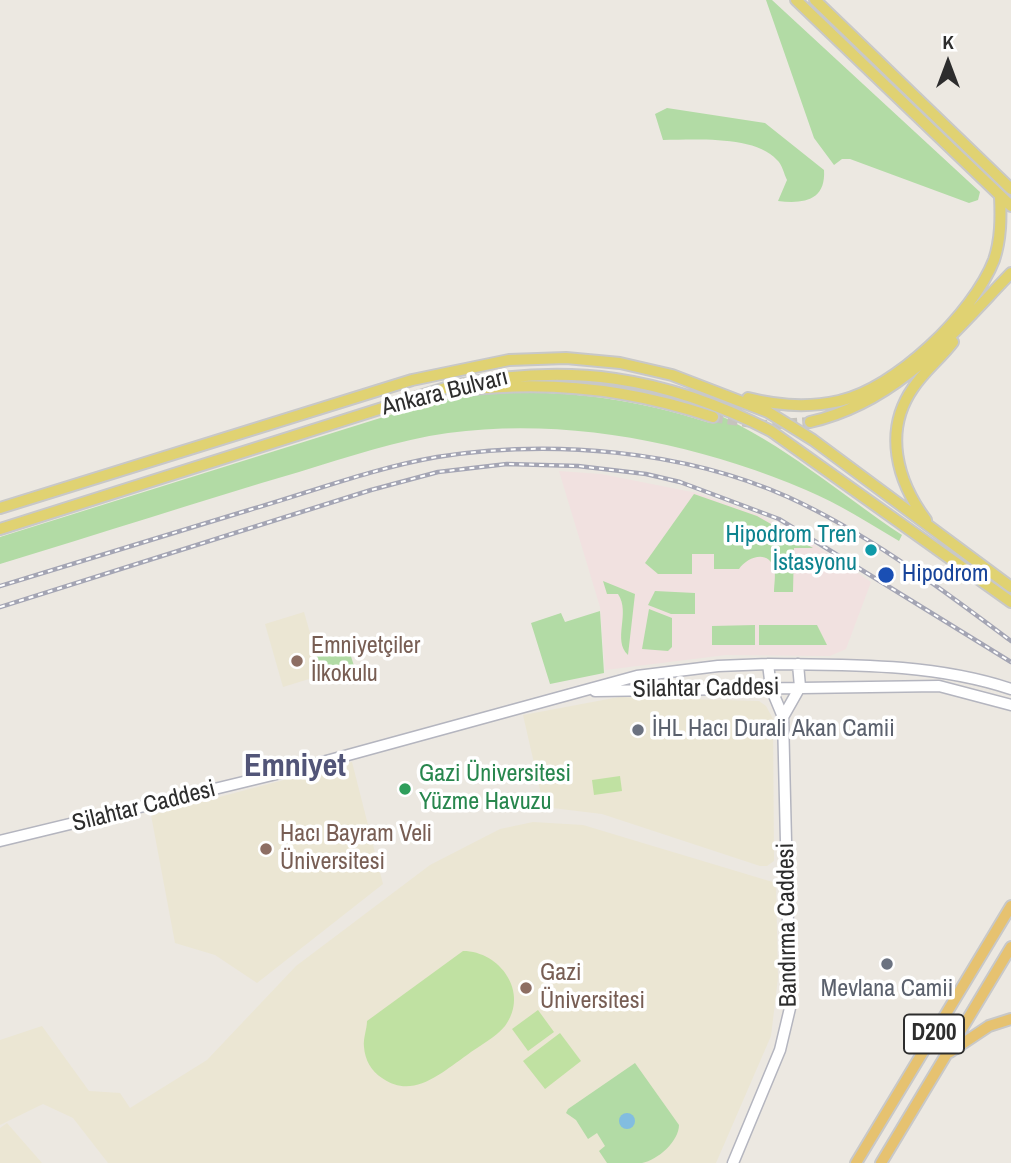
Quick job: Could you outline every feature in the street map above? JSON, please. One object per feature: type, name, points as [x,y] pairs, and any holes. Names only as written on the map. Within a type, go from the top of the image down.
[{"type":"highway","name":"D200","points":[[856,1163],[1011,906]]},
{"type":"highway","name":"D200","points":[[881,1163],[1011,947]]},
{"type":"highway","points":[[945,1056],[979,1032],[1011,1019]]},
{"type":"main road","points":[[796,0],[1011,206]]},
{"type":"main road","points":[[815,0],[1011,189]]},
{"type":"main road","points":[[724,393],[778,404],[807,406],[840,401],[880,384],[929,345],[976,296],[995,258],[1001,229],[1000,197]]},
{"type":"main road","points":[[810,422],[829,418],[886,391],[911,374],[966,322],[1011,273]]},
{"type":"main road","points":[[934,531],[913,502],[902,480],[896,456],[897,431],[902,408],[913,388],[951,345],[966,322]]},
{"type":"main road","name":"Ankara Bulvarı","points":[[0,508],[412,380],[509,360],[566,358],[620,363],[672,375],[768,412],[813,440],[1011,587]]},
{"type":"main road","name":"Ankara Bulvarı","points":[[0,529],[424,395],[487,379],[570,373],[632,380],[678,391],[728,409],[802,450],[1011,602]]},
{"type":"main road","points":[[424,395],[503,386],[571,386],[656,398],[713,417]]},
{"type":"main road","points":[[768,664],[898,666],[940,671],[1011,689]]},
{"type":"main road","name":"Bandırma Caddesi","points":[[733,1163],[780,1050],[790,1009],[783,717],[771,688],[768,664]]},
{"type":"main road","name":"Silahtar Caddesi","points":[[0,841],[297,769],[570,692],[650,674],[768,664]]},
{"type":"main road","points":[[783,717],[800,687],[798,664]]},
{"type":"main road","name":"Silahtar Caddesi","points":[[570,692],[939,686],[1011,705]]},
{"type":"shaded area","points":[[559,471],[601,474],[697,493],[759,515],[830,554],[871,582],[846,649],[830,656],[726,655],[605,670],[600,607]]},
{"type":"shaded area","name":"Emniyetçiler İlkokulu","points":[[304,612],[322,675],[283,687],[265,624]]},
{"type":"shaded area","points":[[619,697],[759,701],[766,706],[773,719],[774,861],[767,866],[760,866],[602,814],[544,807],[523,715]]},
{"type":"shaded area","name":"Hacı Bayram Veli Üniversitesi","points":[[352,762],[383,884],[257,983],[215,955],[175,943],[151,815]]},
{"type":"shaded area","name":"Gazi Üniversitesi","points":[[533,822],[583,825],[776,883],[778,978],[771,1036],[716,1163],[108,1163],[73,1118],[43,1104],[0,1125],[0,1040],[42,1026],[89,1091],[120,1093],[130,1108],[207,1060],[296,966],[430,865],[500,829]]},
{"type":"shaded area","points":[[7,1123],[42,1163],[0,1163],[0,1128]]},
{"type":"green space","points":[[766,0],[772,0],[980,192],[978,200],[969,203],[850,159],[842,159],[834,165],[814,138]]},
{"type":"green space","points":[[667,108],[765,123],[824,170],[821,188],[817,194],[804,201],[778,201],[787,180],[777,160],[754,146],[739,143],[663,140],[655,114]]},
{"type":"green space","points":[[556,393],[606,398],[657,408],[710,423],[714,413],[764,439],[902,535],[899,541],[830,501],[764,473],[676,447],[585,432],[493,429],[429,436],[373,450],[0,564],[0,537],[425,404],[468,394]]},
{"type":"green space","points":[[694,494],[757,516],[813,548],[794,548],[793,592],[774,592],[774,569],[768,559],[763,557],[752,558],[739,569],[714,569],[714,554],[692,554],[692,574],[658,574],[645,563]]},
{"type":"green space","points":[[603,581],[635,594],[628,655],[621,634],[622,601],[618,594],[607,594]]},
{"type":"green space","points":[[655,591],[695,593],[695,614],[671,614],[648,605]]},
{"type":"green space","points":[[649,609],[672,618],[672,647],[668,651],[642,649]]},
{"type":"green space","points":[[600,611],[604,673],[550,684],[531,623],[561,613],[565,622]]},
{"type":"green space","points":[[755,625],[755,645],[712,645],[712,626]]},
{"type":"green space","points":[[759,625],[817,625],[827,645],[759,645]]},
{"type":"green space","points":[[345,637],[354,666],[322,675],[314,647]]},
{"type":"green space","points":[[620,776],[622,791],[594,795],[592,780]]},
{"type":"green space","points":[[463,951],[489,958],[507,976],[514,1000],[512,1013],[505,1026],[426,1082],[405,1086],[382,1078],[369,1065],[366,1056],[364,1044],[367,1021]]},
{"type":"green space","points":[[538,1010],[554,1032],[528,1051],[512,1029]]},
{"type":"green space","points":[[560,1033],[581,1061],[545,1089],[523,1061]]},
{"type":"green space","points":[[635,1063],[679,1125],[678,1131],[672,1143],[655,1158],[642,1163],[607,1163],[599,1151],[605,1146],[597,1133],[588,1139],[576,1120],[566,1113]]},
{"type":"water","points":[[624,1113],[630,1113],[635,1121],[633,1127],[624,1129],[619,1124],[619,1118]]},
{"type":"tunnel","points":[[713,417],[765,425],[810,422]]},
{"type":"railway","points":[[0,586],[390,467],[437,457],[480,452],[570,449],[661,459],[705,468],[788,497],[875,545],[1011,641]]},
{"type":"railway","points":[[0,607],[371,490],[438,472],[507,464],[578,466],[646,474],[680,482],[779,519],[1011,662]]},
{"type":"place","name":"Hipodrom Tren İstasyonu","points":[[871,550]]},
{"type":"place","name":"Hipodrom","points":[[886,575]]},
{"type":"place","name":"Emniyetçiler İlkokulu","points":[[297,661]]},
{"type":"place","name":"İHL Hacı Durali Akan Camii","points":[[638,730]]},
{"type":"place","name":"Gazi Üniversitesi Yüzme Havuzu","points":[[405,789]]},
{"type":"place","name":"Hacı Bayram Veli Üniversitesi","points":[[266,849]]},
{"type":"place","name":"Mevlana Camii","points":[[887,964]]},
{"type":"place","name":"Gazi Üniversitesi","points":[[526,988]]},
{"type":"district","name":"Emniyet","points":[[295,767]]}]
